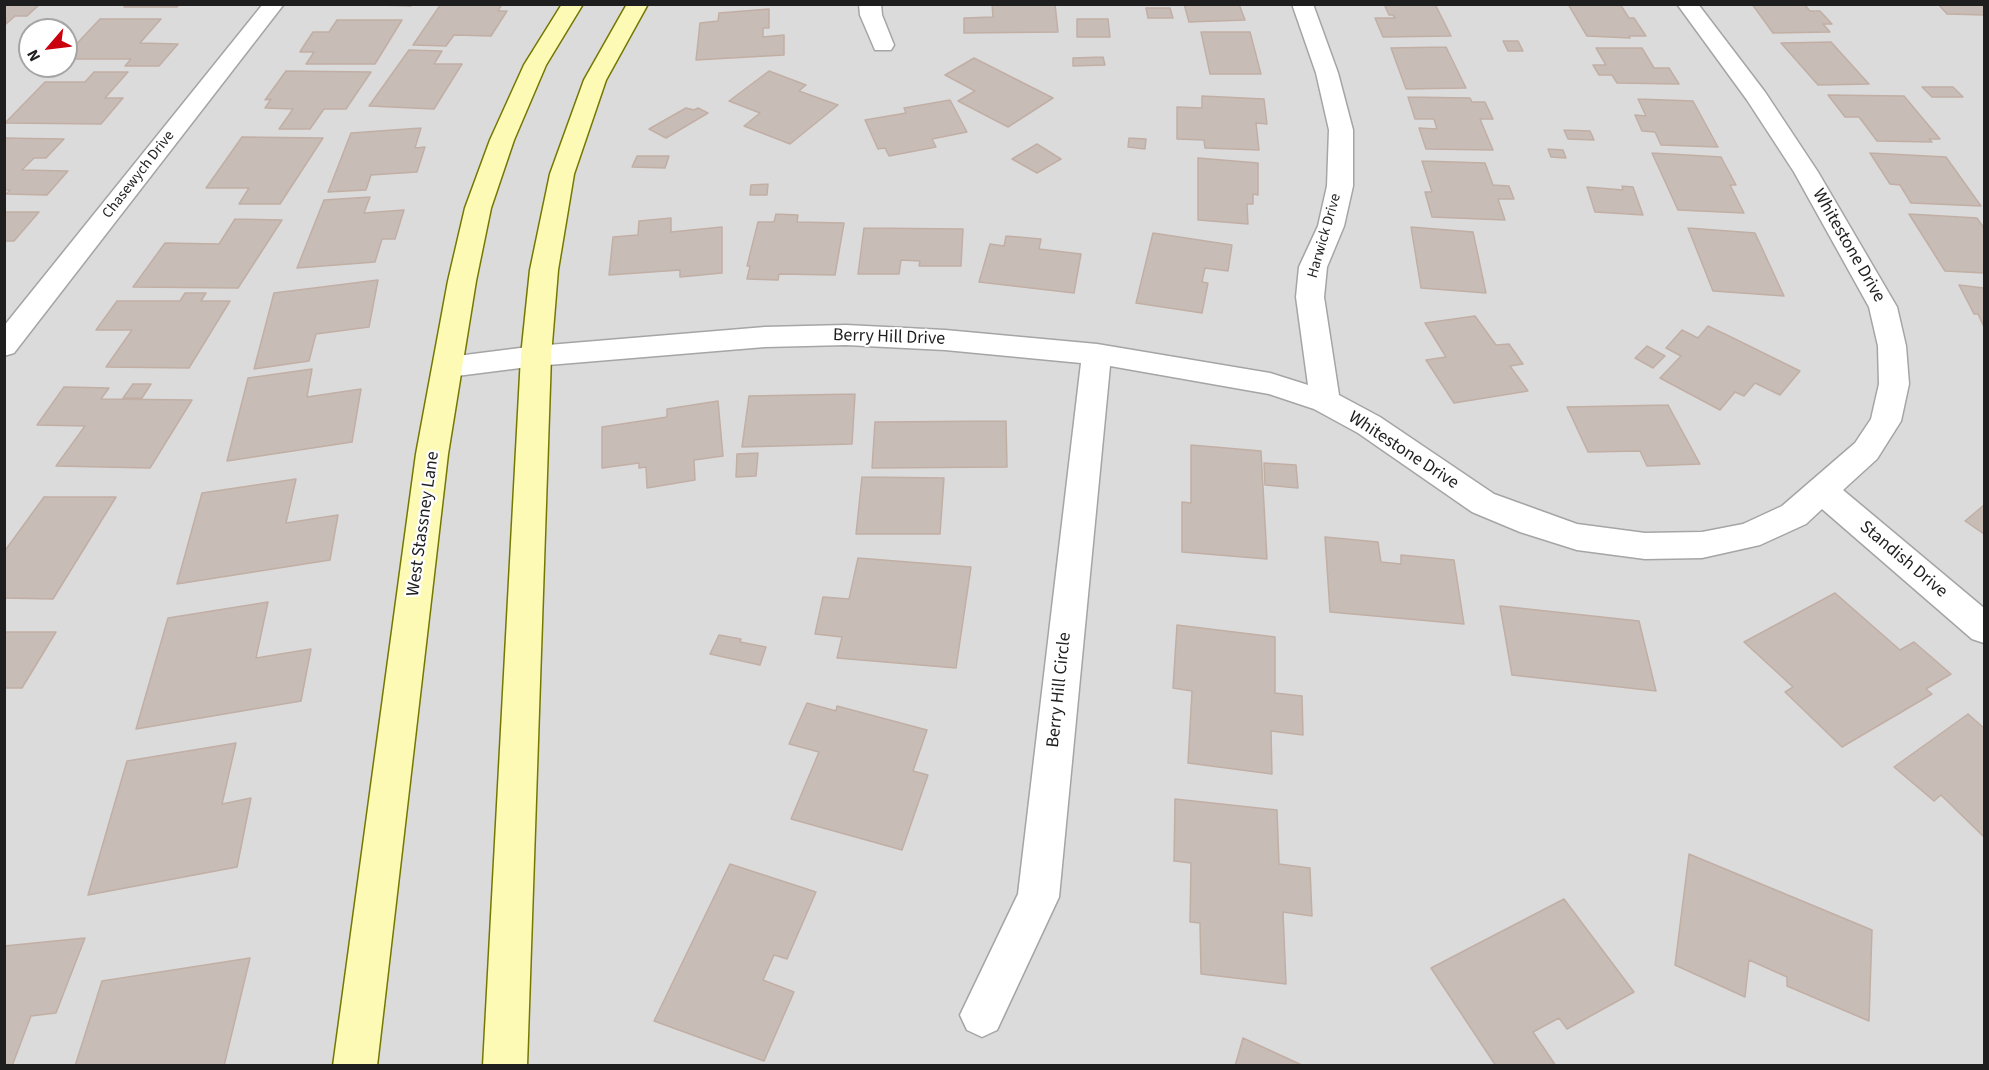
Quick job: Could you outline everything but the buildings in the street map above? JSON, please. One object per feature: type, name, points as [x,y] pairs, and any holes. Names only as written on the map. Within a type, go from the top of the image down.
[{"type":"main road","name":"West Stassney Lane","points":[[355,1065],[432,454],[449,367],[462,280],[478,207],[502,140],[535,65],[573,4]]},
{"type":"main road","points":[[505,1065],[536,356],[544,270],[562,174],[595,80],[638,4]]},
{"type":"street","name":"Chasewych Drive","points":[[4,346],[274,4]]},
{"type":"street","points":[[870,4],[871,15],[883,45]]},
{"type":"street","name":"Harwick Drive","points":[[1302,4],[1327,74],[1341,130],[1340,186],[1331,226],[1313,267],[1310,297],[1325,401]]},
{"type":"street","name":"Whitestone Drive","points":[[1325,401],[1369,425],[1483,502],[1532,524],[1577,537],[1646,546],[1702,545],[1748,536],[1794,515],[1866,451],[1886,421],[1894,384],[1892,346],[1883,307],[1806,172],[1757,97],[1687,4]]},
{"type":"street","name":"Berry Hill Drive","points":[[449,367],[536,356],[765,337],[846,335],[945,340],[1097,354],[1258,381],[1325,401]]},
{"type":"street","name":"Berry Hill Circle","points":[[982,1015],[1038,897],[1097,354]]},
{"type":"street","name":"Standish Drive","points":[[1822,491],[1984,628]]},
{"type":"shaded area","points":[[5,5],[1984,5],[1984,1065],[5,1066]]}]
